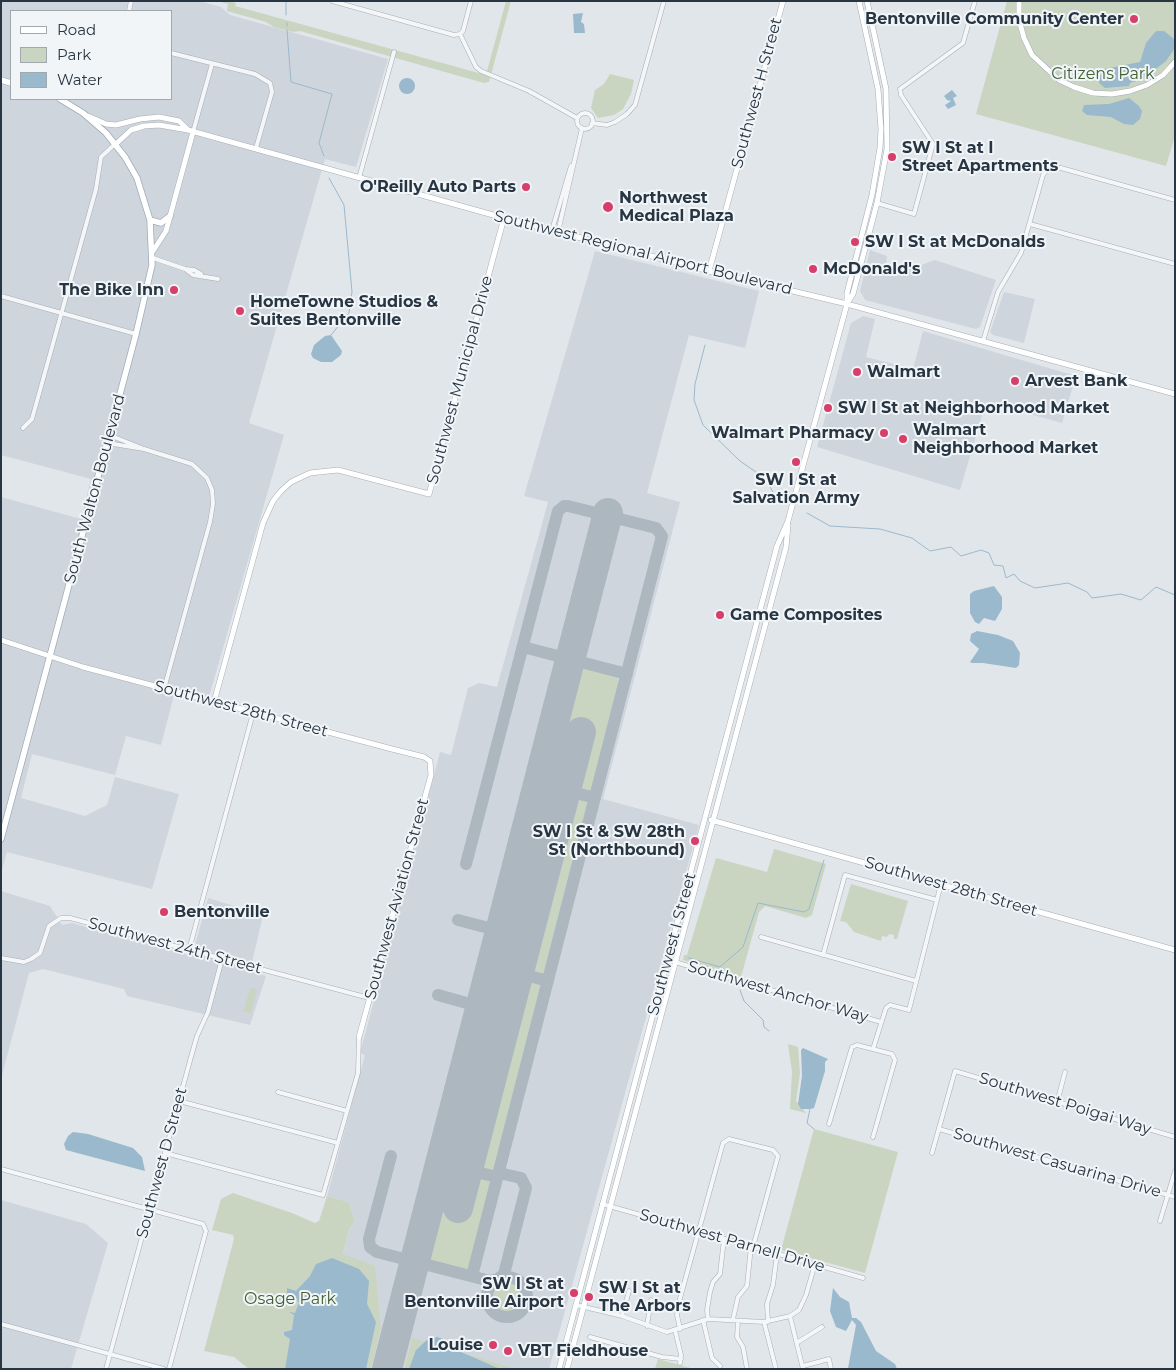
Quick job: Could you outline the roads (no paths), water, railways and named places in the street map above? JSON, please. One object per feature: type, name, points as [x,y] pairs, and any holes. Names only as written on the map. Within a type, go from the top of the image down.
[{"type":"main road","name":"Southwest H Street","points":[[709,271],[782,1]]},
{"type":"main road","name":"Southwest I Street","points":[[559,1369],[777,546],[788,521],[847,304],[847,293],[874,181],[881,131],[878,90],[859,1]]},
{"type":"main road","name":"Southwest I Street","points":[[847,304],[853,294],[885,166],[888,112],[882,65],[868,1]]},
{"type":"main road","points":[[1019,1],[1019,20],[1024,38],[1032,55],[1059,80],[1074,87],[1093,93],[1112,94],[1130,91],[1155,80],[1175,62]]},
{"type":"main road","name":"South Walton Boulevard","points":[[1,839],[136,334],[148,287],[153,254],[150,220],[137,178],[116,144],[96,123],[62,100]]},
{"type":"main road","points":[[83,113],[106,124],[116,125],[140,119],[159,117],[180,122],[191,131],[166,231],[153,254]]},
{"type":"main road","name":"Southwest Regional Airport Boulevard","points":[[116,144],[131,130],[144,126],[160,125],[191,131],[504,218],[709,271],[847,304],[1175,394]]},
{"type":"main road","points":[[150,220],[161,223],[170,216]]},
{"type":"main road","name":"Southwest Municipal Drive","points":[[214,702],[263,523],[273,501],[281,491],[300,477],[330,470],[348,472],[429,494],[504,218]]},
{"type":"main road","name":"Southwest I Street","points":[[567,1369],[786,547],[788,521]]},
{"type":"main road","name":"Southwest 28th Street","points":[[1,640],[51,657],[424,757],[430,761]]},
{"type":"main road","name":"Southwest Aviation Street","points":[[359,1037],[431,775],[430,761]]},
{"type":"main road","name":"Southwest 28th Street","points":[[706,818],[1175,950]]},
{"type":"street","points":[[332,1],[454,35],[460,34],[463,31],[471,1]]},
{"type":"street","points":[[592,122],[607,125],[615,122],[627,114],[635,105],[664,1]]},
{"type":"street","points":[[877,203],[914,214],[933,144],[901,95],[900,89],[963,43],[975,1]]},
{"type":"street","points":[[460,34],[476,67],[481,71],[520,86],[577,118]]},
{"type":"street","points":[[359,178],[394,52]]},
{"type":"street","points":[[172,53],[255,74],[270,83],[272,92],[256,148]]},
{"type":"street","points":[[191,131],[212,64]]},
{"type":"street","points":[[582,113],[588,113],[592,117],[592,122],[588,128],[582,128],[578,124],[577,118],[582,113]]},
{"type":"street","points":[[555,231],[582,128]]},
{"type":"street","points":[[23,428],[32,419],[96,189],[101,157],[105,150],[116,144]]},
{"type":"street","points":[[983,341],[998,292],[1021,253],[1043,175],[1049,167],[1061,168],[1175,200]]},
{"type":"street","points":[[1030,224],[1175,264]]},
{"type":"street","points":[[153,254],[185,269],[194,270],[202,275],[218,279]]},
{"type":"street","points":[[1,296],[136,334]]},
{"type":"street","points":[[109,436],[144,450]]},
{"type":"street","points":[[107,443],[179,459],[196,466],[209,481],[213,497],[208,529],[164,688]]},
{"type":"street","points":[[189,950],[253,712]]},
{"type":"street","points":[[823,955],[846,875],[937,900]]},
{"type":"street","points":[[873,1049],[886,1008],[890,1005],[909,1010],[941,884]]},
{"type":"street","name":"Southwest 24th Street","points":[[1,958],[24,962],[31,959],[40,953],[49,926],[61,918],[70,918],[369,998]]},
{"type":"street","points":[[761,938],[916,981]]},
{"type":"street","name":"Southwest D Street","points":[[106,1369],[197,1036],[208,1012],[222,959]]},
{"type":"street","name":"Southwest Anchor Way","points":[[675,962],[881,1022]]},
{"type":"street","points":[[165,1153],[323,1195],[358,1073],[359,1037]]},
{"type":"street","points":[[829,1124],[850,1050],[854,1045],[892,1054],[895,1060],[873,1137]]},
{"type":"street","name":"Southwest Poigai Way","points":[[939,1129],[955,1071],[1057,1103],[1175,1136]]},
{"type":"street","points":[[1057,1103],[1066,1072]]},
{"type":"street","points":[[278,1092],[346,1111]]},
{"type":"street","points":[[179,1101],[338,1143]]},
{"type":"street","points":[[932,1153],[939,1129]]},
{"type":"street","name":"Southwest Casuarina Drive","points":[[939,1129],[1175,1196]]},
{"type":"street","points":[[590,1337],[680,1361],[677,1309],[723,1143],[732,1138],[777,1152],[777,1160],[752,1247],[747,1286],[738,1297],[733,1320]]},
{"type":"street","points":[[1,1169],[203,1224],[206,1231],[169,1369]]},
{"type":"street","points":[[1160,1221],[1175,1170]]},
{"type":"street","name":"Southwest Parnell Drive","points":[[602,1204],[863,1278]]},
{"type":"street","points":[[708,1319],[707,1310],[712,1282],[721,1273],[724,1239]]},
{"type":"street","points":[[776,1369],[766,1322],[767,1304],[773,1285],[777,1254]]},
{"type":"street","points":[[576,1305],[622,1316],[666,1332],[708,1319],[766,1322],[790,1316],[799,1310],[806,1296],[815,1264]]},
{"type":"street","points":[[622,1316],[629,1291]]},
{"type":"street","points":[[648,1326],[651,1300]]},
{"type":"street","points":[[790,1316],[803,1367],[829,1359],[831,1369]]},
{"type":"street","points":[[703,1320],[712,1358],[720,1366]]},
{"type":"street","points":[[738,1321],[737,1337],[743,1347],[747,1369]]},
{"type":"street","points":[[1,1324],[164,1369]]},
{"type":"street","points":[[798,1342],[822,1327]]},
{"type":"water","points":[[583,13],[581,22],[584,24],[585,33],[574,33],[573,14]]},
{"type":"water","points":[[1156,31],[1164,31],[1174,39],[1175,48],[1166,61],[1143,79],[1130,83],[1129,86],[1105,88],[1099,83],[1100,76],[1105,69],[1140,62],[1146,43]]},
{"type":"water","points":[[404,78],[410,78],[415,83],[413,92],[404,94],[399,89],[399,83]]},
{"type":"water","points":[[952,90],[957,96],[953,98],[956,105],[948,109],[945,105],[951,101],[947,100],[944,96]]},
{"type":"water","points":[[1129,98],[1142,111],[1140,119],[1133,125],[1124,124],[1111,117],[1087,115],[1082,111],[1084,105],[1109,104]]},
{"type":"water","points":[[331,335],[342,351],[341,355],[332,362],[321,362],[313,358],[311,354],[314,345],[325,336]]},
{"type":"water","points":[[994,586],[1002,597],[1002,609],[995,621],[984,618],[979,624],[975,622],[970,613],[970,594],[974,591]]},
{"type":"water","points":[[977,631],[998,635],[1013,641],[1020,653],[1019,665],[1016,668],[970,662],[979,649],[970,641],[971,634]]},
{"type":"water","points":[[803,1048],[828,1059],[825,1062],[825,1071],[814,1108],[810,1109],[801,1109],[798,1104],[802,1076],[801,1050]]},
{"type":"water","points":[[73,1132],[88,1134],[133,1148],[142,1157],[145,1171],[66,1150],[64,1144],[68,1136]]},
{"type":"water","points":[[332,1258],[359,1269],[369,1281],[367,1304],[376,1322],[366,1369],[285,1369],[290,1339],[284,1335],[284,1332],[292,1330],[294,1315],[289,1312],[295,1313],[299,1303],[293,1293],[287,1293],[287,1288],[296,1291],[310,1276],[316,1264]]},
{"type":"water","points":[[833,1288],[840,1297],[849,1302],[852,1318],[856,1318],[861,1322],[876,1351],[895,1364],[897,1369],[848,1368],[856,1325],[852,1320],[846,1331],[836,1327],[830,1311]]},
{"type":"water","points":[[437,1337],[450,1341],[461,1348],[461,1352],[500,1369],[409,1369],[416,1350],[427,1340]]},
{"type":"waterway","points":[[286,1],[286,15]]},
{"type":"waterway","points":[[287,30],[291,82],[332,94],[319,143],[324,156]]},
{"type":"waterway","points":[[329,178],[344,205],[352,292],[349,313],[331,335]]},
{"type":"waterway","points":[[705,345],[695,384],[694,400],[703,425],[740,461],[766,479],[776,498],[781,501]]},
{"type":"waterway","points":[[807,513],[830,526],[880,529],[912,538],[930,551],[951,547],[961,556],[981,550],[989,553],[994,565],[1003,566],[1006,578],[1014,574],[1020,581],[1035,588],[1068,583],[1087,592],[1092,598],[1121,594],[1141,600],[1156,587],[1175,595]]},
{"type":"waterway","points":[[689,958],[720,967],[743,947],[758,903],[804,912],[809,909],[824,860]]},
{"type":"waterway","points":[[740,990],[744,1001],[763,1020],[764,1027],[769,1031]]},
{"type":"waterway","points":[[810,1109],[807,1123],[814,1129]]},
{"type":"place","name":"Bentonville Community Center","points":[[1134,19]]},
{"type":"place","name":"SW I St at I Street Apartments","points":[[892,157]]},
{"type":"place","name":"O'Reilly Auto Parts","points":[[526,187]]},
{"type":"place","name":"Northwest Medical Plaza","points":[[608,207]]},
{"type":"place","name":"SW I St at McDonalds","points":[[855,242]]},
{"type":"place","name":"McDonald's","points":[[813,269]]},
{"type":"place","name":"The Bike Inn","points":[[174,290]]},
{"type":"place","name":"HomeTowne Studios & Suites Bentonville","points":[[240,311]]},
{"type":"place","name":"Walmart","points":[[857,372]]},
{"type":"place","name":"Arvest Bank","points":[[1015,381]]},
{"type":"place","name":"SW I St at Neighborhood Market","points":[[828,408]]},
{"type":"place","name":"Walmart Pharmacy","points":[[884,433]]},
{"type":"place","name":"Walmart Neighborhood Market","points":[[903,439]]},
{"type":"place","name":"SW I St at Salvation Army","points":[[796,462]]},
{"type":"place","name":"Game Composites","points":[[720,615]]},
{"type":"place","name":"SW I St & SW 28th St (Northbound)","points":[[695,841]]},
{"type":"place","name":"Bentonville","points":[[164,912]]},
{"type":"place","name":"SW I St at Bentonville Airport","points":[[574,1293]]},
{"type":"place","name":"SW I St at The Arbors","points":[[589,1297]]},
{"type":"place","name":"Louise","points":[[493,1345]]},
{"type":"place","name":"VBT Fieldhouse","points":[[508,1351]]},
{"type":"park label","name":"Citizens Park","points":[[1103,74]]},
{"type":"park label","name":"Osage Park","points":[[290,1299]]}]
